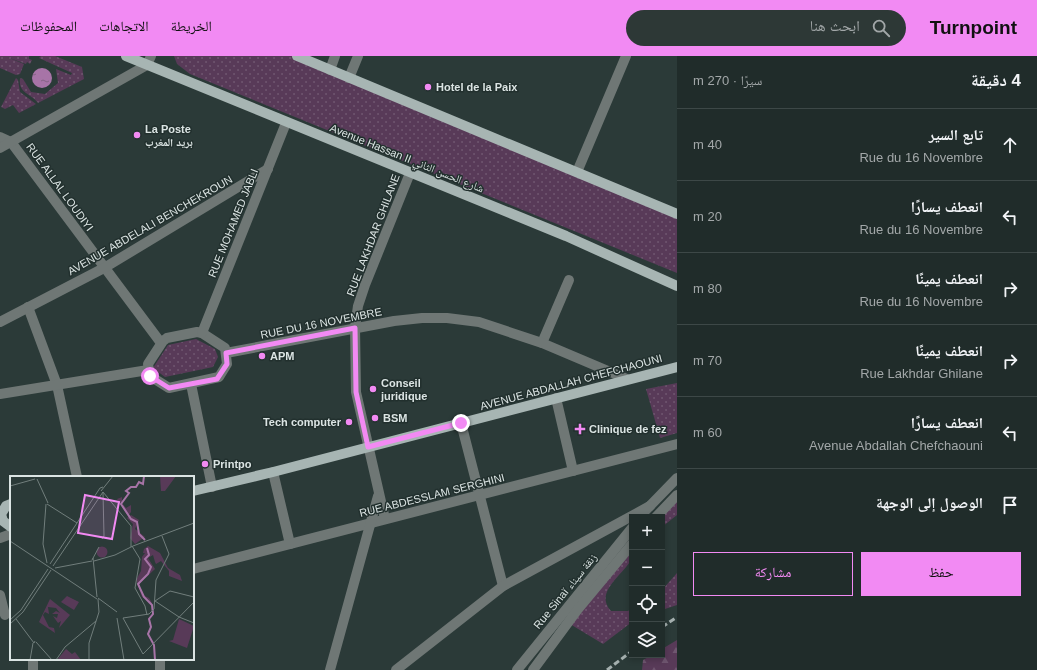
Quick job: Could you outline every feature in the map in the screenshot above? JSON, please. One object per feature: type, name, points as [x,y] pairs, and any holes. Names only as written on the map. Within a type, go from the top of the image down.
[{"type":"main road","name":"Avenue Hassan II شارع الحسن الثاني","points":[[126,56],[149,60],[286,123],[566,236],[677,286]]},
{"type":"main road","points":[[297,56],[677,214]]},
{"type":"main road","name":"AVENUE ABDALLAH CHEFCHAOUNI","points":[[194,491],[273,472],[677,367]]},
{"type":"main road","points":[[0,501],[10,504]]},
{"type":"main road","points":[[10,504],[6,506],[1,516],[3,521],[10,527]]},
{"type":"street","points":[[330,70],[336,56]]},
{"type":"street","points":[[348,78],[358,56]]},
{"type":"street","points":[[576,172],[626,56]]},
{"type":"street","points":[[0,148],[149,60]]},
{"type":"street","name":"RUE MOHAMED JABLI","points":[[202,333],[286,123]]},
{"type":"street","points":[[0,137],[11,142]]},
{"type":"street","name":"RUE ALLAL LOUDIYI","points":[[11,142],[161,343]]},
{"type":"street","name":"AVENUE ABDELALI BENCHEKROUN","points":[[0,322],[104,268],[268,169]]},
{"type":"street","name":"RUE LAKHDAR GHILANE","points":[[385,518],[356,392],[355,328],[358,306],[365,285],[410,173]]},
{"type":"street","points":[[542,343],[569,280]]},
{"type":"street","points":[[28,307],[57,385],[77,476]]},
{"type":"street","name":"RUE DU 16 NOVEMBRE","points":[[226,353],[355,328],[422,318],[447,318],[479,322],[542,343],[627,379]]},
{"type":"street","points":[[197,332],[202,333],[223,345],[226,353],[227,364],[219,377],[166,388],[150,376],[148,364],[161,343],[167,338],[197,332]]},
{"type":"street","points":[[0,394],[148,370]]},
{"type":"street","points":[[191,384],[212,487]]},
{"type":"street","points":[[556,398],[573,471]]},
{"type":"street","points":[[461,423],[504,586]]},
{"type":"street","name":"RUE ABDESSLAM SERGHINI","points":[[194,567],[290,544],[385,518],[677,444]]},
{"type":"street","points":[[273,472],[290,544]]},
{"type":"street","points":[[643,514],[677,478]]},
{"type":"street","points":[[330,670],[379,494]]},
{"type":"street","points":[[659,514],[677,495]]},
{"type":"street","points":[[396,670],[504,586],[650,506]]},
{"type":"street","name":"Rue Sinaï زنقة سيناء","points":[[517,670],[629,532]]},
{"type":"street","points":[[0,538],[10,534]]},
{"type":"street","name":"Rue Sinaï زنقة سيناء","points":[[533,670],[578,610],[629,548]]},
{"type":"street","points":[[0,595],[5,615]]},
{"type":"green space","points":[[0,56],[29,56],[29,59],[32,60],[30,64],[27,62],[26,64],[7,57],[24,64],[20,74],[16,75],[0,68]]},
{"type":"green space","points":[[41,56],[55,56],[82,67],[84,79],[38,103],[23,90],[20,83],[20,78],[23,79],[31,92],[45,94],[58,83],[56,69],[71,75],[72,73],[39,58]]},
{"type":"green space","points":[[174,56],[293,56],[677,215],[677,273],[190,74],[177,64]]},
{"type":"green space","points":[[16,78],[18,80],[20,92],[36,104],[19,113],[13,105],[5,109],[1,107]]},
{"type":"green space","points":[[196,339],[215,349],[218,357],[213,367],[165,377],[153,368],[168,345]]},
{"type":"green space","points":[[677,383],[677,433],[660,438],[646,389]]},
{"type":"green space","points":[[677,501],[677,515],[665,525],[665,514]]},
{"type":"green space","points":[[629,551],[629,563],[611,584],[607,591],[606,597],[607,604],[611,611],[629,610],[629,624],[603,644],[570,624]]},
{"type":"green space","points":[[677,573],[677,605],[665,609],[665,587]]},
{"type":"green space","points":[[677,640],[677,670],[642,670],[643,660],[647,658],[665,658],[665,647]]},
{"type":"water","points":[[42,68],[49,71],[52,78],[49,85],[42,88],[35,85],[32,78],[35,71]]},
{"type":"railway","points":[[665,625],[677,617]]},
{"type":"railway","points":[[607,670],[629,653]]},
{"type":"place","name":"Hotel de la Paix","points":[[428,87]]},
{"type":"place","name":"La Poste بريد المغرب","points":[[137,135]]},
{"type":"place","name":"APM","points":[[262,356]]},
{"type":"place","name":"Conseil juridique","points":[[373,389]]},
{"type":"place","name":"BSM","points":[[375,418]]},
{"type":"place","name":"Tech computer","points":[[349,422]]},
{"type":"place","name":"Clinique de fez","points":[[580,429]]},
{"type":"place","name":"Printpo","points":[[205,464]]},
{"type":"route","points":[[150,376],[166,388],[217,379],[227,364],[226,353],[355,328],[354,363],[356,392],[368,447],[461,423]]}]
